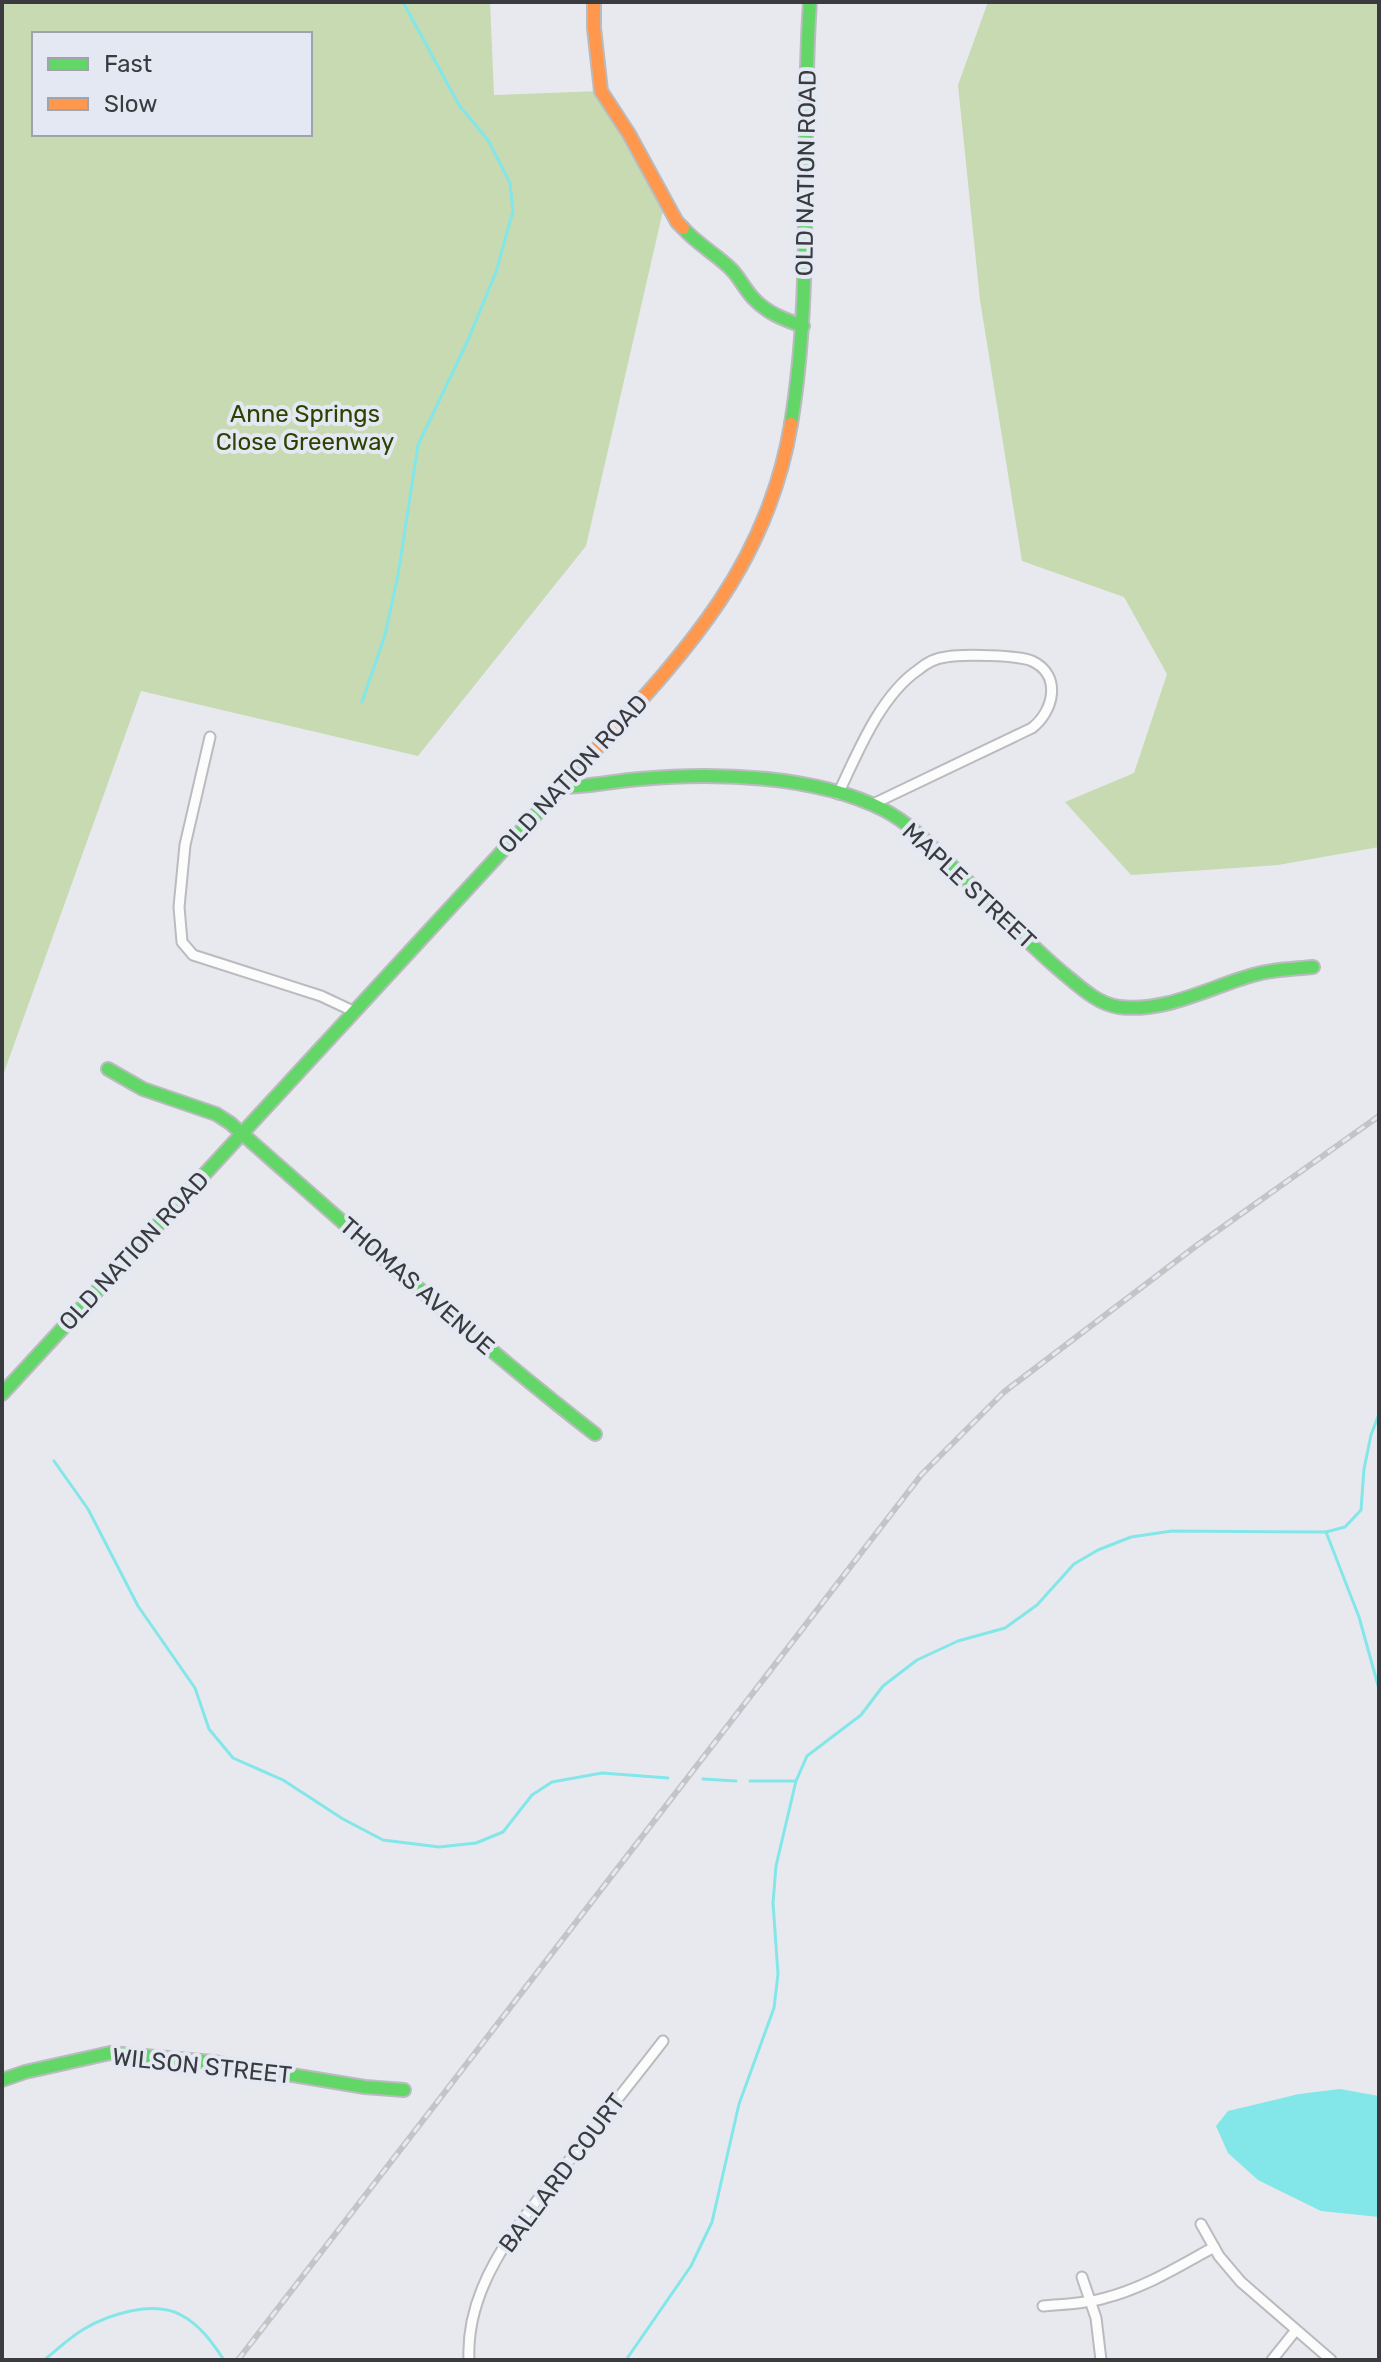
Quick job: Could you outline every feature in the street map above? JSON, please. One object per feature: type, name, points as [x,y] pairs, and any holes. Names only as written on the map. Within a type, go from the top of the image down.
[{"type":"street","points":[[594,2],[601,91],[629,134],[677,222],[731,269],[764,308],[784,320],[803,326]]},
{"type":"street","name":"OLD NATION ROAD","points":[[2,1394],[664,675],[730,589],[764,518],[785,457],[795,414],[803,326],[810,2]]},
{"type":"street","points":[[838,794],[884,707],[920,668],[942,657],[1023,659],[1040,667],[1049,678],[1051,699],[1048,711],[1032,728],[873,804]]},
{"type":"street","points":[[210,737],[185,845],[179,907],[182,942],[193,955],[321,996],[353,1011]]},
{"type":"street","name":"MAPLE STREET","points":[[562,787],[584,788],[649,778],[745,778],[789,784],[873,804],[908,825],[1048,960],[1108,1005],[1136,1008],[1155,1005],[1254,974],[1313,967]]},
{"type":"street","name":"THOMAS AVENUE","points":[[108,1069],[143,1089],[216,1114],[486,1346],[595,1434]]},
{"type":"street","name":"BALLARD COURT","points":[[469,2360],[472,2325],[479,2296],[499,2253],[663,2041]]},
{"type":"street","name":"WILSON STREET","points":[[2,2080],[110,2053],[213,2062],[365,2087],[404,2090]]},
{"type":"street","points":[[1201,2224],[1241,2282],[1331,2360]]},
{"type":"street","points":[[1043,2306],[1107,2298],[1155,2278],[1214,2247]]},
{"type":"street","points":[[1082,2277],[1101,2343],[1101,2360]]},
{"type":"street","points":[[1272,2360],[1296,2330]]},
{"type":"green space","name":"Anne Springs Close Greenway","points":[[2,2],[490,2],[494,95],[601,91],[665,202],[586,546],[418,756],[141,691],[2,1078]]},
{"type":"green space","points":[[988,2],[1379,2],[1379,847],[1278,865],[1131,875],[1065,802],[1134,773],[1167,674],[1124,597],[1022,561],[980,300],[958,85]]},
{"type":"water","points":[[1340,2089],[1379,2096],[1379,2217],[1321,2211],[1258,2180],[1228,2153],[1216,2126],[1228,2111],[1299,2094]]},
{"type":"waterway","points":[[362,702],[385,635],[398,575],[418,445],[468,340],[496,272],[513,211],[510,183],[488,140],[459,105],[403,2]]},
{"type":"waterway","points":[[626,2360],[691,2266],[712,2222],[739,2104],[774,2008],[778,1974],[773,1903],[776,1866],[796,1781],[807,1756],[861,1715],[883,1686],[917,1660],[958,1641],[1005,1628],[1037,1605],[1074,1564],[1098,1550],[1131,1537],[1172,1531],[1326,1532],[1345,1527],[1361,1510],[1364,1469],[1379,1414]]},
{"type":"waterway","points":[[54,1461],[88,1509],[138,1606],[195,1688],[209,1729],[233,1758],[283,1780],[343,1819],[383,1840],[439,1847],[476,1843],[503,1832],[532,1795],[552,1782],[602,1773],[668,1778]]},
{"type":"waterway","points":[[1326,1532],[1359,1617],[1379,1689]]},
{"type":"waterway","points":[[703,1779],[736,1781]]},
{"type":"waterway","points":[[750,1781],[796,1781]]},
{"type":"waterway","points":[[44,2360],[94,2323],[145,2309],[181,2315],[210,2340],[224,2360]]},
{"type":"railway","points":[[238,2360],[922,1474],[1004,1392],[1196,1246],[1379,1116]]},
{"type":"traffic: fast","points":[[791,424],[802,319],[810,2]]},
{"type":"traffic: fast","points":[[683,228],[731,269],[759,304],[777,316],[803,326]]},
{"type":"traffic: fast","points":[[2,1394],[589,757]]},
{"type":"traffic: fast","points":[[562,787],[669,777],[732,777],[797,783],[857,798],[884,810],[912,829],[1049,960],[1089,994],[1119,1007],[1170,1003],[1260,973],[1313,967]]},
{"type":"traffic: fast","points":[[108,1069],[143,1089],[216,1114],[230,1123],[456,1320],[595,1434]]},
{"type":"traffic: fast","points":[[2,2080],[110,2053],[213,2062],[365,2087],[404,2090]]},
{"type":"traffic: slow","points":[[594,2],[601,91],[683,228]]},
{"type":"traffic: slow","points":[[589,757],[688,645],[741,566],[763,522],[779,475],[791,424]]}]
